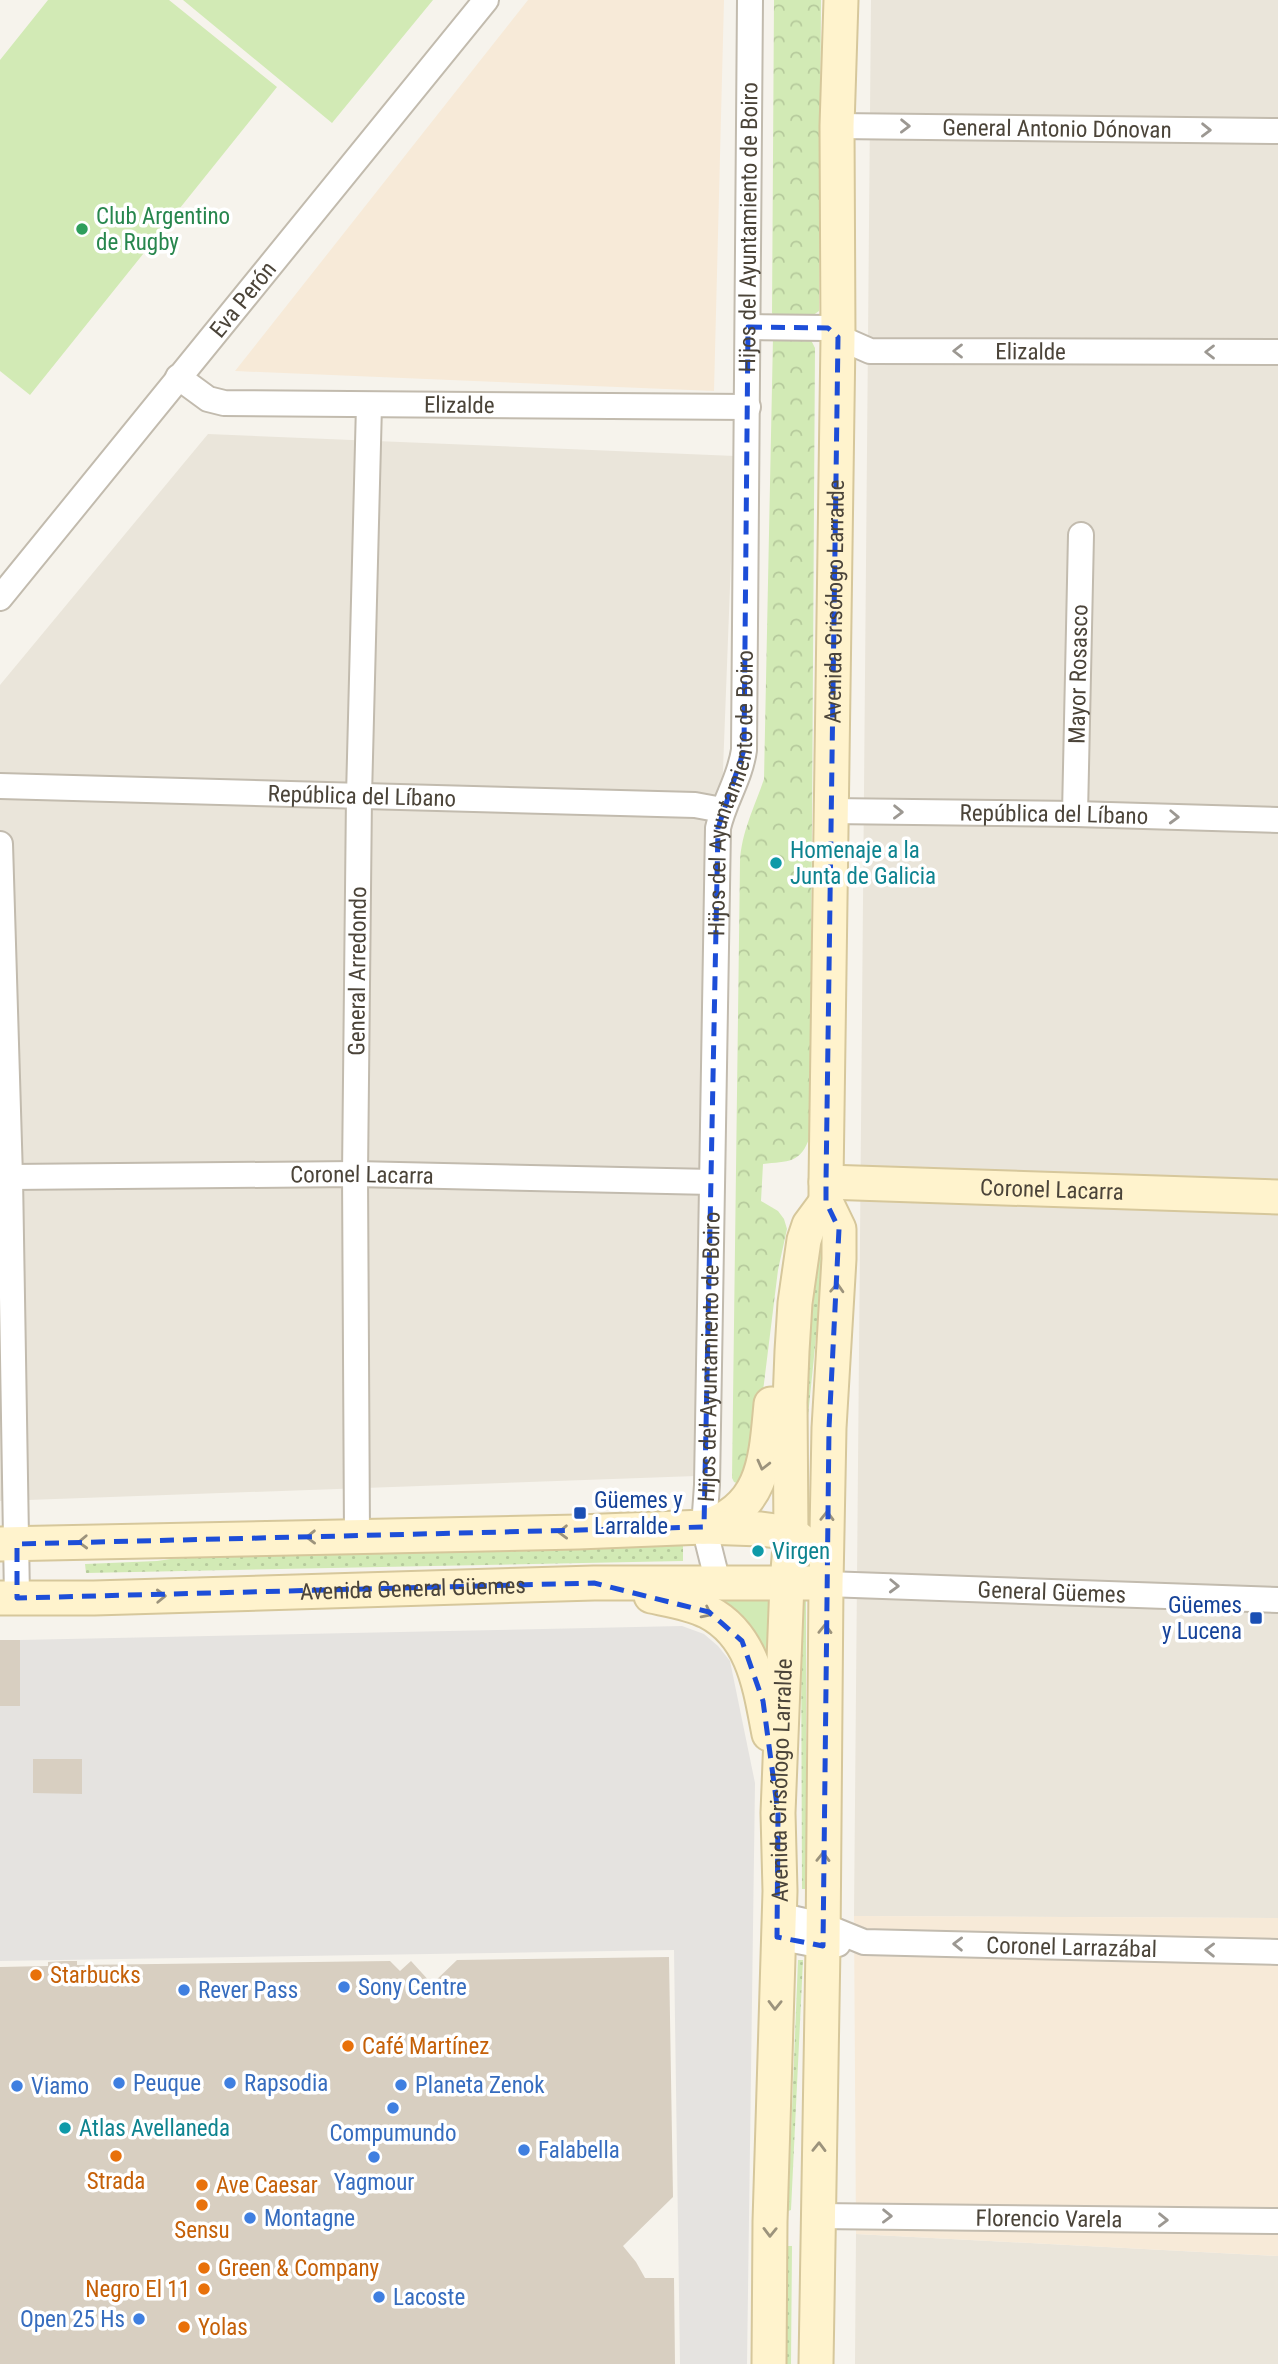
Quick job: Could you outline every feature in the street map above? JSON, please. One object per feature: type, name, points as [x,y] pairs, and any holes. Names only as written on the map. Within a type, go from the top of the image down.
[{"type":"main road","name":"Avenida Crisólogo Larralde","points":[[816,2364],[829,1429],[839,1229],[826,1192],[838,337],[837,126],[841,0]]},
{"type":"main road","name":"Avenida Crisólogo Larralde","points":[[769,2364],[777,1926],[780,1891],[778,1813],[791,1534],[790,1402],[795,1303],[804,1240],[826,1192]]},
{"type":"main road","name":"Coronel Lacarra","points":[[826,1192],[1278,1196]]},
{"type":"main road","points":[[705,1527],[722,1522],[750,1497],[757,1485],[766,1452],[777,1352],[795,1303]]},
{"type":"main road","points":[[8,1544],[705,1527],[761,1529],[791,1534],[813,1551],[826,1584]]},
{"type":"main road","points":[[594,1583],[691,1605],[709,1612],[728,1625],[742,1641],[763,1701],[778,1813]]},
{"type":"main road","name":"Avenida General Güemes","points":[[9,1598],[594,1583],[826,1584]]},
{"type":"street","name":"Eva Perón","points":[[0,598],[486,0]]},
{"type":"street","name":"Hijos del Ayuntamiento de Boiro","points":[[718,1583],[705,1527],[718,828],[722,810],[737,782],[744,750],[750,0]]},
{"type":"street","name":"General Antonio Dónovan","points":[[837,126],[1278,131]]},
{"type":"street","name":"Elizalde","points":[[748,327],[828,328],[838,337],[870,351],[1278,352]]},
{"type":"street","name":"Elizalde","points":[[178,377],[208,400],[224,403],[748,407]]},
{"type":"street","name":"General Arredondo","points":[[357,1536],[355,1174],[359,796],[369,405]]},
{"type":"street","name":"Mayor Rosasco","points":[[1075,814],[1081,535]]},
{"type":"street","name":"República del Líbano","points":[[0,786],[695,805],[722,810]]},
{"type":"street","name":"República del Líbano","points":[[830,811],[1278,820]]},
{"type":"street","points":[[0,844],[10,1177],[9,1598]]},
{"type":"street","name":"Coronel Lacarra","points":[[10,1177],[355,1174],[712,1182]]},
{"type":"street","name":"General Güemes","points":[[826,1584],[1278,1600]]},
{"type":"street","name":"Coronel Larrazábal","points":[[777,1926],[864,1942],[1278,1952]]},
{"type":"street","name":"Florencio Varela","points":[[818,2216],[1278,2221]]},
{"type":"highlighted area","points":[[748,327],[828,328],[838,337],[826,1202],[839,1229],[829,1428],[823,1946],[777,1937],[778,1813],[763,1701],[742,1641],[709,1612],[594,1583],[17,1598],[17,1544],[704,1527],[718,828],[744,750]]},
{"type":"shaded area","points":[[528,0],[724,0],[714,391],[235,371]]},
{"type":"shaded area","points":[[871,0],[1278,0],[1278,1918],[854,1916]]},
{"type":"shaded area","points":[[208,434],[735,456],[696,1476],[0,1501],[0,685]]},
{"type":"shaded area","points":[[682,1626],[704,1634],[730,1661],[755,1783],[747,2364],[680,2364],[674,1950],[0,1961],[0,1706],[20,1705],[20,1640]]},
{"type":"shaded area","points":[[854,1916],[1278,1918],[1278,2256],[856,2234]]},
{"type":"shaded area","points":[[856,2234],[1278,2256],[1278,2364],[855,2364]]},
{"type":"green space","name":"Club Argentino de Rugby","points":[[48,0],[169,0],[277,87],[30,395],[0,371],[0,60]]},
{"type":"green space","points":[[183,0],[433,0],[332,123]]},
{"type":"green space","points":[[774,0],[821,0],[819,311],[812,316],[774,316],[772,313]]},
{"type":"green space","points":[[773,337],[810,338],[815,348],[810,1136],[798,1156],[786,1161],[763,1164],[761,1201],[778,1211],[787,1229],[778,1270],[754,1464],[739,1484],[732,1478],[740,862],[746,830],[764,779]]},
{"type":"green space","points":[[821,1226],[827,1229],[808,1416],[808,1508],[804,1512],[802,1416]]},
{"type":"green space","points":[[683,1545],[683,1561],[86,1573],[85,1564],[157,1561],[218,1552]]},
{"type":"green space","points":[[778,1595],[772,1726],[698,1598]]},
{"type":"green space","points":[[801,1600],[806,1600],[806,1889],[802,1889]]},
{"type":"green space","points":[[798,1960],[803,1960],[791,2210],[788,2211]]},
{"type":"green space","points":[[788,2246],[792,2246],[791,2364],[785,2364]]},
{"type":"building","points":[[0,1640],[20,1640],[20,1706],[0,1706]]},
{"type":"building","points":[[33,1759],[82,1759],[82,1794],[33,1793]]},
{"type":"building","points":[[669,1957],[673,2197],[623,2246],[645,2278],[674,2278],[675,2364],[0,2364],[0,1967],[48,1966],[48,1962],[63,1961],[77,1961],[77,1965],[390,1961],[400,1971],[411,1961],[432,1984],[457,1960]]},
{"type":"place","name":"Club Argentino de Rugby","points":[[82,229]]},
{"type":"place","name":"Homenaje a la Junta de Galicia","points":[[776,863]]},
{"type":"place","name":"Güemes y Larralde","points":[[580,1513]]},
{"type":"place","name":"Virgen","points":[[758,1551]]},
{"type":"place","name":"Güemes y Lucena","points":[[1256,1618]]},
{"type":"place","name":"Starbucks","points":[[36,1975]]},
{"type":"place","name":"Sony Centre","points":[[344,1987]]},
{"type":"place","name":"Rever Pass","points":[[184,1990]]},
{"type":"place","name":"Café Martínez","points":[[348,2046]]},
{"type":"place","name":"Peuque","points":[[119,2083]]},
{"type":"place","name":"Rapsodia","points":[[230,2083]]},
{"type":"place","name":"Planeta Zenok","points":[[401,2085]]},
{"type":"place","name":"Viamo","points":[[17,2086]]},
{"type":"place","name":"Compumundo","points":[[393,2108]]},
{"type":"place","name":"Atlas Avellaneda","points":[[65,2128]]},
{"type":"place","name":"Falabella","points":[[524,2150]]},
{"type":"place","name":"Strada","points":[[116,2156]]},
{"type":"place","name":"Yagmour","points":[[374,2157]]},
{"type":"place","name":"Ave Caesar","points":[[202,2185]]},
{"type":"place","name":"Sensu","points":[[202,2205]]},
{"type":"place","name":"Montagne","points":[[250,2218]]},
{"type":"place","name":"Green & Company","points":[[204,2268]]},
{"type":"place","name":"Negro El 11","points":[[204,2289]]},
{"type":"place","name":"Lacoste","points":[[379,2297]]},
{"type":"place","name":"Open 25 Hs","points":[[139,2319]]},
{"type":"place","name":"Yolas","points":[[184,2327]]}]
